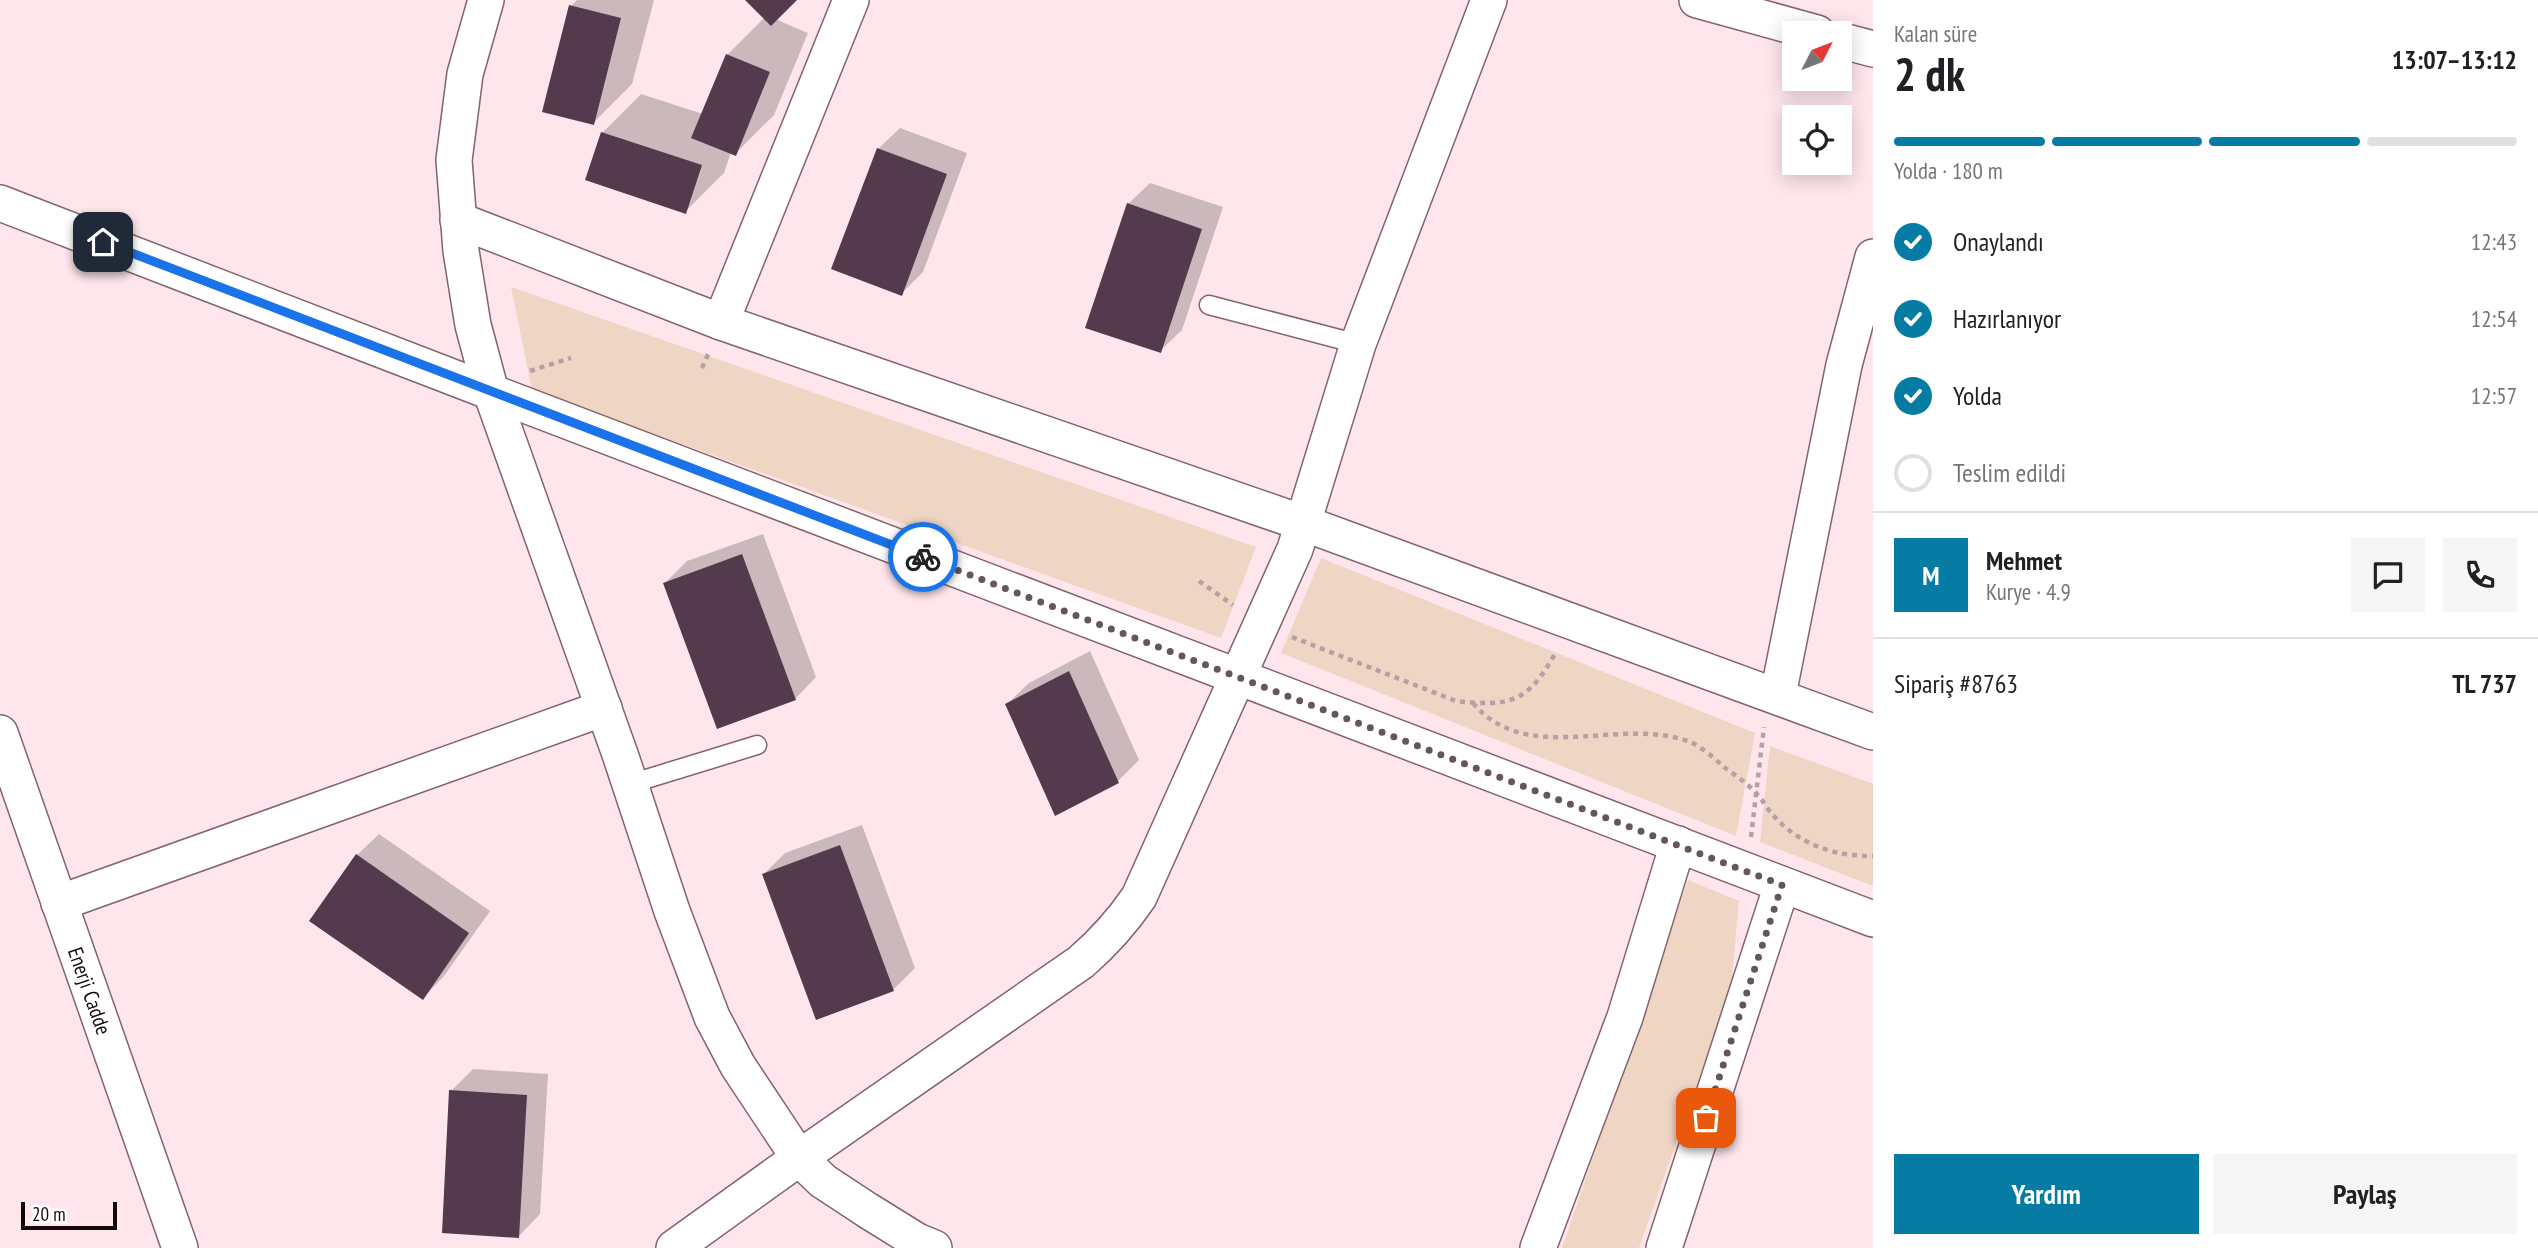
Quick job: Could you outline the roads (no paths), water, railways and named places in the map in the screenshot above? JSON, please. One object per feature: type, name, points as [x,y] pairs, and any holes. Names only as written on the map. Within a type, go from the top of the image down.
[{"type":"street","points":[[486,0],[465,74],[454,160],[457,220],[473,324],[491,393],[604,708],[672,911],[712,1017],[744,1076],[799,1158],[823,1181],[917,1241],[934,1248]]},
{"type":"street","points":[[721,322],[850,0]]},
{"type":"street","points":[[674,1248],[1081,962],[1101,945],[1139,897],[1295,549],[1358,344],[1489,0]]},
{"type":"street","points":[[1697,0],[1782,23]]},
{"type":"street","points":[[1852,43],[1873,49]]},
{"type":"street","points":[[0,203],[491,393],[1873,919]]},
{"type":"street","points":[[457,220],[721,322],[1303,523],[1873,732]]},
{"type":"street","points":[[1773,694],[1858,370],[1873,257]]},
{"type":"street","points":[[59,902],[604,708]]},
{"type":"street","name":"Enerji Cadde","points":[[0,733],[180,1248]]},
{"type":"street","points":[[1538,1248],[1625,1017],[1678,845]]},
{"type":"street","points":[[1664,1248],[1782,885]]},
{"type":"lane","points":[[1209,305],[1358,344]]},
{"type":"lane","points":[[630,784],[757,745]]}]
